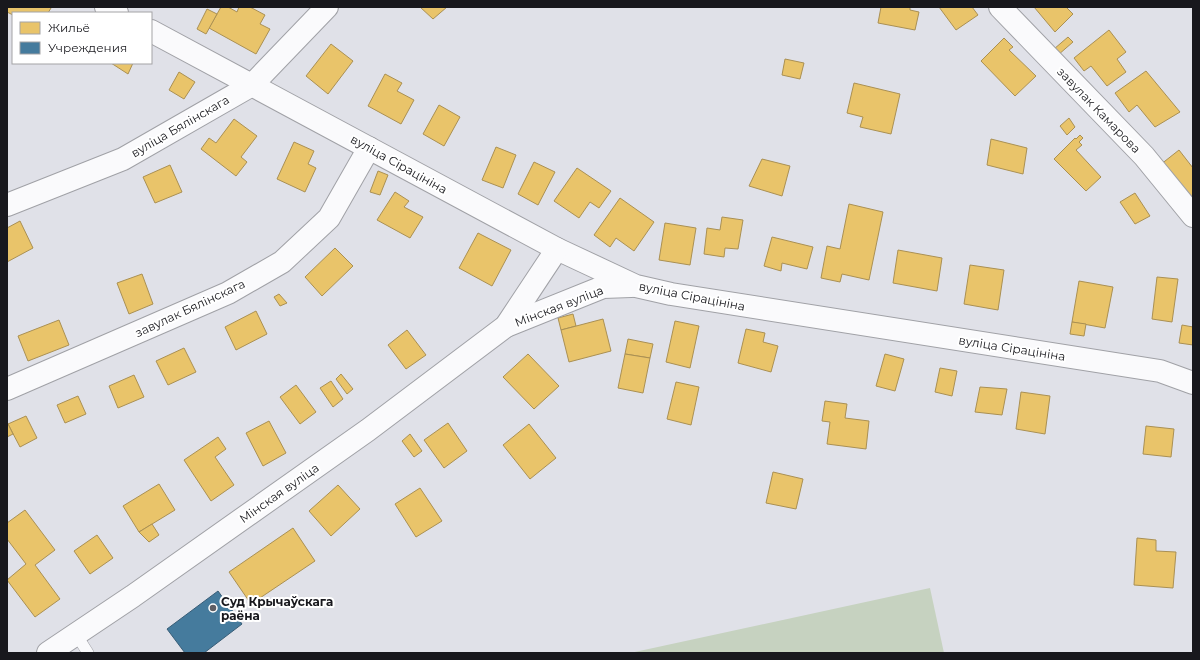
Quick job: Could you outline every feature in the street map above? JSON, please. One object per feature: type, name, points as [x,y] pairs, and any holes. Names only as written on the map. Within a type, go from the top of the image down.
[{"type":"street","points":[[106,7],[115,12]]},
{"type":"street","name":"вуліца Бялінскага","points":[[7,205],[123,159],[252,85],[327,7]]},
{"type":"street","name":"завулак Камарова","points":[[1000,7],[1144,156],[1193,216]]},
{"type":"street","name":"вуліца Сірацініна","points":[[152,32],[337,129],[369,148],[557,249],[636,286],[685,297],[1160,371],[1193,383]]},
{"type":"street","name":"завулак Бялінскага","points":[[7,389],[228,293],[282,262],[329,218],[369,148]]},
{"type":"street","name":"Мінская вуліца","points":[[506,326],[557,249]]},
{"type":"street","name":"Мінская вуліца","points":[[48,653],[368,430],[506,326],[604,287],[636,286]]},
{"type":"lane","points":[[76,634],[88,653]]},
{"type":"green space","points":[[930,588],[944,653],[630,653]]},
{"type":"building: Жильё","points":[[7,7],[51,8],[49,12],[12,12],[12,14],[7,12]]},
{"type":"building: Жильё","points":[[221,7],[228,7],[237,12],[239,7],[250,7],[265,15],[260,24],[270,29],[256,54],[209,28]]},
{"type":"building: Жильё","points":[[420,7],[447,7],[433,19]]},
{"type":"building: Жильё","points":[[881,7],[910,7],[910,10],[919,12],[915,30],[878,23]]},
{"type":"building: Жильё","points":[[939,7],[972,7],[978,15],[956,30]]},
{"type":"building: Жильё","points":[[1034,7],[1066,7],[1073,14],[1055,32]]},
{"type":"building: Жильё","points":[[207,9],[217,14],[206,34],[197,29]]},
{"type":"building: Жильё","points":[[1109,30],[1126,52],[1117,59],[1126,72],[1107,86],[1091,66],[1084,71],[1074,58]]},
{"type":"building: Жильё","points":[[1068,37],[1073,42],[1058,55],[1054,49]]},
{"type":"building: Жильё","points":[[1004,38],[1013,47],[1009,50],[1036,76],[1015,96],[981,61]]},
{"type":"building: Жильё","points":[[331,44],[353,61],[328,94],[306,76]]},
{"type":"building: Жильё","points":[[785,59],[804,63],[800,79],[782,75]]},
{"type":"building: Жильё","points":[[113,64],[133,64],[128,74]]},
{"type":"building: Жильё","points":[[1146,71],[1180,112],[1155,127],[1137,105],[1129,112],[1115,93]]},
{"type":"building: Жильё","points":[[179,72],[195,82],[184,99],[169,90]]},
{"type":"building: Жильё","points":[[385,74],[402,83],[397,91],[414,100],[401,124],[368,106]]},
{"type":"building: Жильё","points":[[854,83],[900,94],[891,134],[860,127],[863,117],[847,113]]},
{"type":"building: Жильё","points":[[439,105],[460,117],[444,146],[423,134]]},
{"type":"building: Жильё","points":[[1069,118],[1075,127],[1067,135],[1060,126]]},
{"type":"building: Жильё","points":[[234,119],[257,136],[241,157],[247,162],[236,176],[201,149],[209,138],[216,143]]},
{"type":"building: Жильё","points":[[1080,135],[1083,138],[1079,142],[1082,145],[1076,150],[1101,177],[1086,191],[1054,159]]},
{"type":"building: Жильё","points":[[991,139],[1027,148],[1023,174],[987,165]]},
{"type":"building: Жильё","points":[[294,142],[314,151],[308,164],[316,168],[305,192],[277,179]]},
{"type":"building: Жильё","points":[[496,147],[516,155],[503,188],[482,180]]},
{"type":"building: Жильё","points":[[1179,150],[1193,168],[1193,197],[1188,201],[1160,165]]},
{"type":"building: Жильё","points":[[762,159],[790,166],[782,196],[749,186]]},
{"type":"building: Жильё","points":[[534,162],[555,172],[538,205],[518,194]]},
{"type":"building: Жильё","points":[[170,165],[182,192],[155,203],[143,177]]},
{"type":"building: Жильё","points":[[577,168],[611,191],[599,208],[590,202],[579,218],[554,201]]},
{"type":"building: Жильё","points":[[378,171],[388,175],[380,195],[370,192]]},
{"type":"building: Жильё","points":[[395,192],[409,201],[404,207],[423,217],[410,238],[377,220]]},
{"type":"building: Жильё","points":[[1135,193],[1150,216],[1135,224],[1120,202]]},
{"type":"building: Жильё","points":[[620,198],[654,222],[634,251],[616,238],[610,247],[594,235]]},
{"type":"building: Жильё","points":[[849,204],[883,212],[869,280],[842,274],[840,282],[821,278],[827,246],[840,249]]},
{"type":"building: Жильё","points":[[722,217],[743,220],[738,249],[725,248],[724,257],[704,254],[707,228],[720,230]]},
{"type":"building: Жильё","points":[[20,221],[33,248],[7,262],[7,228]]},
{"type":"building: Жильё","points":[[665,223],[696,228],[690,265],[659,260]]},
{"type":"building: Жильё","points":[[478,233],[511,250],[492,286],[459,268]]},
{"type":"building: Жильё","points":[[772,237],[813,247],[807,269],[782,263],[781,271],[764,266]]},
{"type":"building: Жильё","points":[[335,248],[353,266],[322,296],[305,277]]},
{"type":"building: Жильё","points":[[898,250],[942,258],[937,291],[893,283]]},
{"type":"building: Жильё","points":[[970,265],[1004,270],[998,310],[964,304]]},
{"type":"building: Жильё","points":[[142,274],[153,304],[129,314],[117,283]]},
{"type":"building: Жильё","points":[[1157,277],[1178,279],[1172,322],[1152,319]]},
{"type":"building: Жильё","points":[[1079,281],[1113,287],[1105,328],[1072,322]]},
{"type":"building: Жильё","points":[[279,294],[287,303],[280,306],[274,297]]},
{"type":"building: Жильё","points":[[256,311],[267,334],[236,350],[225,327]]},
{"type":"building: Жильё","points":[[573,314],[576,326],[561,330],[558,318]]},
{"type":"building: Жильё","points":[[603,319],[611,351],[569,362],[561,330]]},
{"type":"building: Жильё","points":[[59,320],[69,345],[28,361],[18,336]]},
{"type":"building: Жильё","points":[[675,321],[699,326],[690,368],[666,362]]},
{"type":"building: Жильё","points":[[1072,322],[1086,324],[1084,336],[1070,334]]},
{"type":"building: Жильё","points":[[1182,325],[1193,327],[1193,345],[1179,343]]},
{"type":"building: Жильё","points":[[746,329],[765,333],[763,342],[778,346],[771,372],[738,363]]},
{"type":"building: Жильё","points":[[407,330],[426,355],[406,369],[388,345]]},
{"type":"building: Жильё","points":[[628,339],[653,344],[650,358],[625,354]]},
{"type":"building: Жильё","points":[[184,348],[196,372],[168,385],[156,361]]},
{"type":"building: Жильё","points":[[528,354],[559,386],[534,409],[503,377]]},
{"type":"building: Жильё","points":[[625,354],[650,358],[643,393],[618,388]]},
{"type":"building: Жильё","points":[[885,354],[904,359],[895,391],[876,386]]},
{"type":"building: Жильё","points":[[940,368],[957,371],[952,396],[935,392]]},
{"type":"building: Жильё","points":[[341,374],[353,389],[347,394],[336,379]]},
{"type":"building: Жильё","points":[[134,375],[144,397],[118,408],[109,386]]},
{"type":"building: Жильё","points":[[331,381],[343,399],[333,407],[320,388]]},
{"type":"building: Жильё","points":[[676,382],[699,387],[691,425],[667,419]]},
{"type":"building: Жильё","points":[[296,385],[316,412],[300,424],[280,397]]},
{"type":"building: Жильё","points":[[980,387],[1007,389],[1002,415],[975,412]]},
{"type":"building: Жильё","points":[[1021,392],[1050,396],[1045,434],[1016,429]]},
{"type":"building: Жильё","points":[[78,396],[86,414],[65,423],[57,405]]},
{"type":"building: Жильё","points":[[825,401],[847,404],[845,418],[869,421],[866,449],[827,444],[830,422],[822,421]]},
{"type":"building: Жильё","points":[[26,416],[37,438],[20,447],[8,424]]},
{"type":"building: Жильё","points":[[269,421],[286,453],[263,466],[246,433]]},
{"type":"building: Жильё","points":[[7,422],[13,434],[7,437]]},
{"type":"building: Жильё","points":[[448,423],[467,451],[444,468],[424,440]]},
{"type":"building: Жильё","points":[[529,424],[556,458],[530,479],[503,445]]},
{"type":"building: Жильё","points":[[1146,426],[1174,429],[1171,457],[1143,454]]},
{"type":"building: Жильё","points":[[410,434],[422,451],[414,457],[402,441]]},
{"type":"building: Жильё","points":[[218,437],[226,449],[215,457],[234,485],[211,501],[184,460]]},
{"type":"building: Жильё","points":[[773,472],[803,479],[796,509],[766,503]]},
{"type":"building: Жильё","points":[[159,484],[175,510],[139,532],[123,506]]},
{"type":"building: Жильё","points":[[338,485],[360,509],[331,536],[309,511]]},
{"type":"building: Жильё","points":[[420,488],[442,521],[416,537],[395,504]]},
{"type":"building: Жильё","points":[[25,510],[55,550],[35,565],[60,599],[35,617],[7,580],[26,564],[7,539],[7,523]]},
{"type":"building: Жильё","points":[[152,524],[159,535],[149,542],[139,532]]},
{"type":"building: Жильё","points":[[293,528],[315,561],[251,604],[229,572]]},
{"type":"building: Жильё","points":[[97,535],[113,558],[90,574],[74,551]]},
{"type":"building: Жильё","points":[[1137,538],[1156,540],[1156,551],[1176,552],[1173,588],[1134,585]]},
{"type":"building: Учреждения","name":"Суд Крычаўскага раёна","points":[[218,591],[242,624],[204,653],[185,653],[167,629]]},
{"type":"place","name":"Суд Крычаўскага раёна","points":[[213,608]]}]
